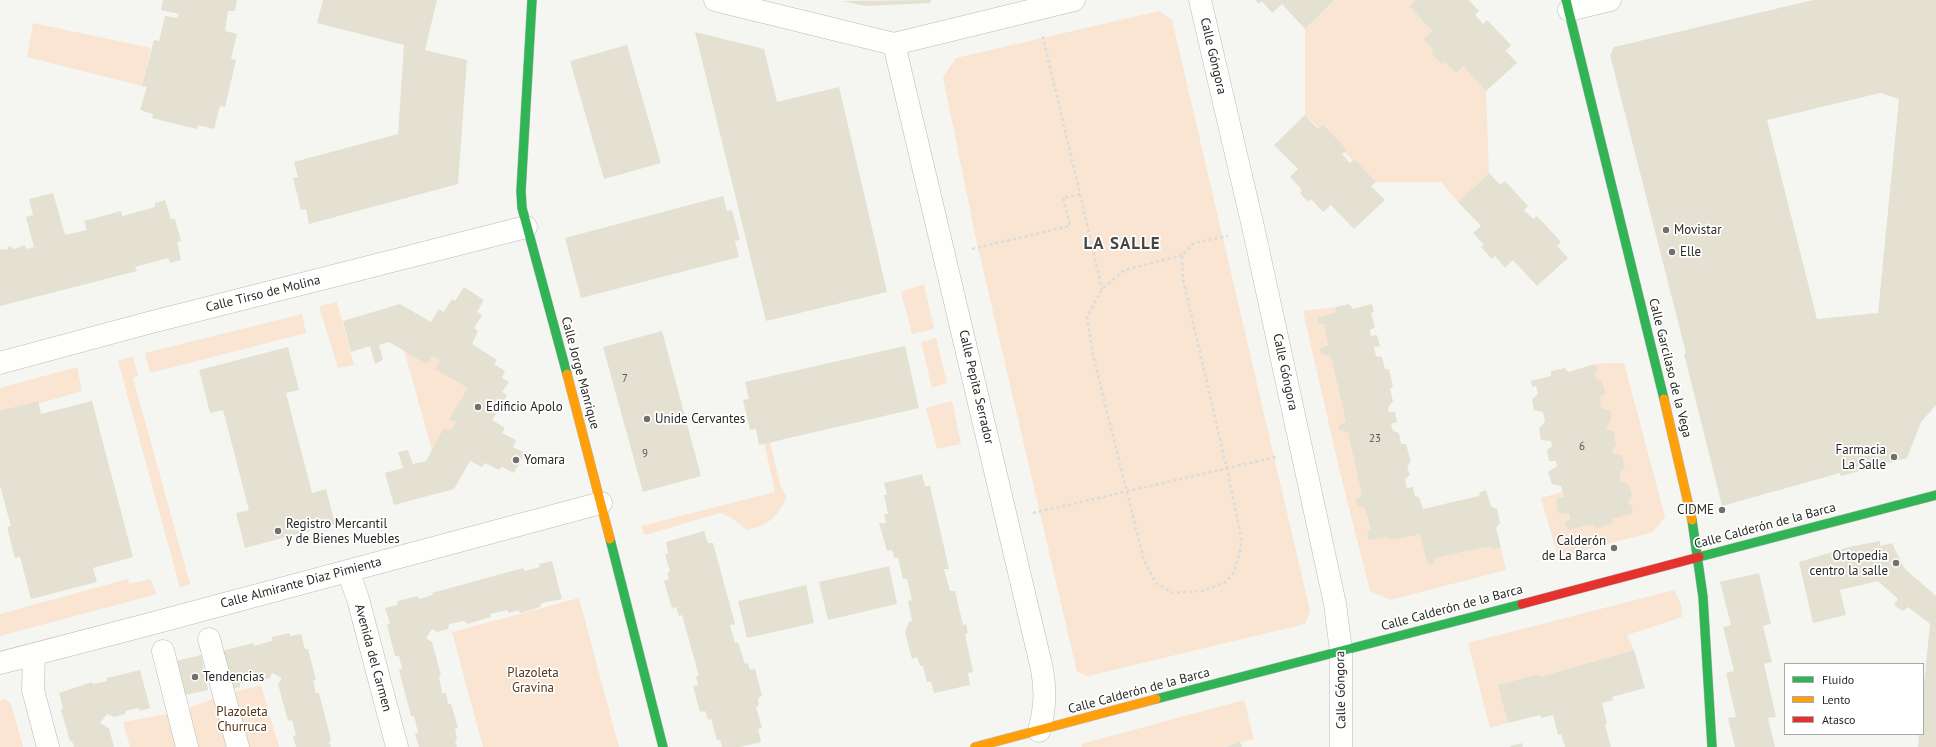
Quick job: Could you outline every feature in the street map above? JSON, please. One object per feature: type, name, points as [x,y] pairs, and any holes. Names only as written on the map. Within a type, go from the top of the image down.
[{"type":"street","name":"Calle Jorge Manrique","points":[[532,0],[521,191],[522,208],[601,503],[663,747]]},
{"type":"street","points":[[714,0],[894,44],[1074,0]]},
{"type":"street","name":"Calle Góngora","points":[[1200,0],[1254,231],[1333,596],[1341,651],[1341,747]]},
{"type":"street","points":[[1567,5],[1610,0]]},
{"type":"street","name":"Calle Garcilaso de la Vega","points":[[1567,5],[1691,510],[1703,597],[1712,747]]},
{"type":"street","name":"Calle Pepita Serrador","points":[[894,44],[1042,669],[1046,690],[1045,712],[1039,731]]},
{"type":"street","name":"Calle Tirso de Molina","points":[[0,363],[156,321],[526,227]]},
{"type":"street","name":"Calle Calderón de la Barca","points":[[975,747],[1936,495]]},
{"type":"street","name":"Calle Almirante Díaz Pimienta","points":[[0,663],[601,503]]},
{"type":"street","name":"Avenida del Carmen","points":[[348,571],[358,598],[397,747]]},
{"type":"street","points":[[209,639],[238,747]]},
{"type":"street","points":[[163,651],[187,747]]},
{"type":"street","points":[[34,654],[33,690],[48,747]]},
{"type":"path","points":[[1042,32],[1102,289]]},
{"type":"path","points":[[972,249],[1070,226],[1063,198],[1080,194]]},
{"type":"path","points":[[1182,255],[1183,280],[1227,469],[1241,537],[1240,554],[1234,572],[1226,582],[1202,591],[1173,593],[1156,583],[1144,561],[1093,355],[1087,317],[1102,289],[1125,270],[1182,255],[1194,243],[1228,236]]},
{"type":"path","points":[[1033,513],[1280,456]]},
{"type":"green space","points":[[1336,0],[1416,0],[1409,6],[1486,91],[1489,173],[1458,202],[1441,182],[1376,182],[1305,115],[1305,29]]},
{"type":"green space","points":[[1159,11],[1172,20],[1310,611],[1305,624],[1088,676],[1077,672],[976,239],[943,77],[956,58]]},
{"type":"green space","points":[[33,23],[151,48],[142,86],[27,57]]},
{"type":"green space","points":[[924,284],[934,329],[912,334],[901,292]]},
{"type":"green space","points":[[337,302],[354,365],[338,368],[319,306]]},
{"type":"green space","points":[[1336,307],[1335,313],[1317,317],[1318,324],[1324,324],[1387,537],[1420,534],[1427,562],[1435,558],[1491,546],[1501,548],[1506,570],[1390,600],[1370,591],[1339,468],[1303,311]]},
{"type":"green space","points":[[302,314],[306,333],[150,373],[145,353]]},
{"type":"green space","points":[[936,338],[947,383],[932,388],[921,342]]},
{"type":"green space","points":[[404,350],[432,356],[440,360],[468,388],[456,422],[451,430],[432,450]]},
{"type":"green space","points":[[133,356],[138,376],[133,378],[190,584],[180,588],[118,361]]},
{"type":"green space","points":[[1604,363],[1624,363],[1665,517],[1653,532],[1558,557],[1541,498],[1562,492],[1570,519],[1567,530],[1628,514],[1588,366]]},
{"type":"green space","points":[[77,367],[82,391],[0,415],[0,388]]},
{"type":"green space","points":[[952,401],[961,444],[937,449],[926,408]]},
{"type":"green space","points":[[770,442],[781,488],[787,497],[780,510],[767,523],[747,530],[730,517],[720,513],[645,535],[641,526],[775,492],[764,443]]},
{"type":"green space","points":[[128,579],[129,584],[150,579],[157,594],[0,636],[0,614]]},
{"type":"green space","points":[[1674,590],[1681,604],[1682,617],[1627,635],[1634,650],[1539,677],[1538,674],[1499,685],[1508,723],[1490,728],[1468,643]]},
{"type":"green space","name":"Plazoleta Gravina","points":[[579,598],[619,747],[483,747],[452,632]]},
{"type":"green space","name":"Plazoleta Churruca","points":[[261,685],[279,747],[130,747],[123,722],[178,712],[224,695]]},
{"type":"green space","points":[[5,699],[11,704],[23,747],[0,747],[0,700]]},
{"type":"green space","points":[[1244,700],[1254,739],[1223,747],[1082,747],[1081,744]]},
{"type":"building","points":[[163,0],[237,0],[235,11],[228,11],[225,31],[237,34],[231,59],[236,60],[225,107],[220,106],[214,129],[198,125],[197,129],[152,118],[153,114],[140,110],[147,87],[142,86],[154,40],[159,41],[165,16],[177,18],[179,14],[161,10]]},
{"type":"building","points":[[323,0],[437,0],[425,50],[467,60],[458,184],[309,224],[306,209],[301,210],[293,178],[298,177],[294,162],[398,134],[404,45],[317,23]]},
{"type":"building","points":[[931,0],[930,3],[865,6],[842,1]]},
{"type":"building","points":[[1255,0],[1335,0],[1305,29],[1282,4],[1272,13],[1262,1],[1259,4]]},
{"type":"building","points":[[1416,0],[1469,0],[1479,11],[1475,15],[1483,24],[1487,20],[1511,45],[1506,51],[1517,63],[1486,91],[1463,66],[1456,73],[1445,61],[1442,64],[1431,53],[1434,50],[1424,39],[1432,31],[1409,6]]},
{"type":"building","points":[[1813,0],[1936,0],[1936,405],[1921,422],[1907,458],[1841,476],[1840,473],[1722,506],[1684,354],[1686,353],[1610,55],[1614,47]],"holes":[[[1880,93],[1899,99],[1878,313],[1817,319],[1767,120]]]},
{"type":"building","points":[[695,32],[764,49],[777,102],[839,87],[887,292],[766,321]]},
{"type":"building","points":[[627,45],[661,163],[604,179],[570,61]]},
{"type":"building","points":[[1305,115],[1318,129],[1323,125],[1347,150],[1342,154],[1350,163],[1354,159],[1376,182],[1371,186],[1385,200],[1354,229],[1331,205],[1323,212],[1311,199],[1308,202],[1300,193],[1302,190],[1290,177],[1298,169],[1274,145]]},
{"type":"building","points":[[1489,173],[1500,185],[1505,181],[1528,206],[1524,210],[1533,219],[1537,216],[1561,242],[1557,246],[1568,258],[1537,286],[1513,260],[1505,268],[1495,256],[1492,259],[1481,247],[1484,245],[1473,233],[1481,226],[1458,202]]},
{"type":"building","points":[[53,193],[65,235],[87,230],[84,221],[121,211],[122,216],[155,207],[155,203],[165,200],[171,219],[175,219],[181,241],[177,242],[181,260],[170,263],[168,258],[135,267],[137,271],[0,306],[0,249],[7,250],[9,246],[15,249],[25,245],[26,249],[34,247],[26,217],[33,215],[29,199]]},
{"type":"building","points":[[723,196],[727,211],[732,210],[740,240],[735,241],[739,257],[581,298],[565,238]]},
{"type":"building","name":"Edificio Apolo","points":[[464,287],[484,300],[477,312],[482,315],[474,328],[478,331],[472,344],[497,360],[494,364],[505,371],[502,378],[509,382],[502,392],[507,395],[492,420],[505,428],[502,433],[516,440],[513,447],[525,453],[514,473],[502,467],[499,470],[485,463],[482,467],[470,461],[454,489],[394,505],[385,473],[403,468],[398,452],[408,450],[413,464],[426,461],[444,428],[451,430],[456,422],[449,419],[468,388],[435,369],[440,360],[432,356],[427,364],[389,342],[379,345],[383,360],[375,364],[370,346],[351,352],[343,321],[400,304],[431,322],[439,309],[444,312],[452,299],[455,301]]},
{"type":"building","points":[[1349,304],[1353,309],[1372,304],[1374,312],[1371,313],[1375,327],[1370,330],[1371,336],[1377,335],[1380,346],[1374,347],[1376,356],[1382,357],[1385,369],[1389,369],[1393,386],[1390,389],[1393,401],[1388,408],[1389,412],[1395,412],[1397,422],[1391,424],[1393,431],[1399,433],[1401,444],[1406,444],[1411,462],[1407,466],[1410,475],[1405,479],[1407,488],[1413,487],[1415,496],[1419,497],[1423,509],[1479,496],[1480,492],[1486,490],[1491,506],[1497,509],[1500,523],[1496,528],[1501,548],[1494,549],[1491,546],[1435,558],[1433,564],[1431,565],[1427,562],[1420,534],[1392,540],[1387,537],[1369,540],[1367,532],[1371,529],[1365,508],[1358,506],[1355,501],[1362,495],[1348,432],[1339,430],[1338,427],[1346,421],[1331,356],[1321,354],[1320,349],[1328,345],[1324,324],[1318,324],[1317,317],[1335,313],[1336,307]]},
{"type":"building","points":[[662,331],[701,476],[643,492],[603,347]]},
{"type":"building","points":[[905,346],[919,408],[759,445],[756,429],[750,430],[743,400],[749,399],[745,382]]},
{"type":"building","points":[[288,347],[299,390],[286,393],[312,493],[326,489],[335,524],[245,548],[236,513],[249,510],[223,410],[210,413],[199,370]]},
{"type":"building","points":[[1595,364],[1597,370],[1594,374],[1596,379],[1602,381],[1605,393],[1599,397],[1601,408],[1611,411],[1611,421],[1606,427],[1608,430],[1613,431],[1616,445],[1613,449],[1613,454],[1622,455],[1625,468],[1619,473],[1621,481],[1629,485],[1632,496],[1627,503],[1632,506],[1633,513],[1612,519],[1612,523],[1597,528],[1592,524],[1567,530],[1565,523],[1570,519],[1569,514],[1558,513],[1556,502],[1558,498],[1564,497],[1561,486],[1552,484],[1548,472],[1557,466],[1556,461],[1549,461],[1547,450],[1552,446],[1551,441],[1541,440],[1539,428],[1545,422],[1543,412],[1534,410],[1532,399],[1538,394],[1536,386],[1532,387],[1531,381],[1551,376],[1551,371],[1565,368],[1568,372]]},
{"type":"building","points":[[38,401],[41,414],[92,401],[133,557],[93,568],[97,582],[31,599],[20,557],[15,558],[7,527],[11,526],[0,486],[0,411]]},
{"type":"building","points":[[922,474],[925,486],[930,486],[949,569],[944,569],[950,591],[955,591],[963,625],[966,624],[968,633],[965,634],[973,672],[968,673],[970,685],[934,693],[931,682],[927,682],[923,666],[920,666],[917,657],[912,659],[905,632],[909,622],[912,621],[908,601],[912,600],[907,579],[903,579],[898,558],[894,558],[892,550],[887,551],[879,523],[886,523],[884,514],[888,514],[884,495],[887,495],[884,483]]},
{"type":"building","points":[[704,531],[708,543],[713,543],[735,624],[730,625],[735,643],[738,642],[745,664],[748,663],[750,670],[755,669],[762,696],[758,698],[759,705],[756,707],[762,728],[758,729],[761,742],[740,747],[722,747],[720,740],[717,740],[711,719],[708,720],[705,711],[700,712],[693,686],[698,685],[696,676],[699,676],[682,615],[679,616],[676,607],[672,608],[664,581],[669,579],[667,573],[670,572],[665,554],[668,554],[666,542]]},
{"type":"building","points":[[1880,541],[1880,546],[1892,543],[1904,568],[1936,596],[1936,747],[1918,747],[1919,735],[1924,735],[1924,684],[1930,624],[1908,607],[1903,611],[1894,605],[1898,599],[1878,581],[1840,590],[1846,615],[1813,623],[1799,562],[1849,547]]},
{"type":"building","points":[[552,561],[562,599],[542,603],[540,607],[521,613],[518,610],[509,613],[507,610],[490,614],[491,617],[467,624],[464,621],[449,624],[448,629],[437,632],[432,629],[426,638],[432,642],[441,675],[439,676],[442,693],[446,693],[448,704],[451,704],[458,728],[455,729],[457,739],[455,741],[457,747],[419,747],[415,734],[418,732],[414,716],[411,716],[399,670],[402,668],[399,656],[395,656],[387,625],[390,623],[385,608],[397,605],[398,601],[417,596],[419,599],[433,595],[432,593],[523,568],[525,571],[540,567],[539,564]]},
{"type":"building","points":[[889,566],[897,604],[828,620],[819,582]]},
{"type":"building","points":[[1759,573],[1771,624],[1763,626],[1772,662],[1764,664],[1776,717],[1768,718],[1775,747],[1735,747],[1728,718],[1736,717],[1726,673],[1734,671],[1723,627],[1731,625],[1720,582]]},
{"type":"building","points":[[806,585],[814,623],[747,638],[738,601]]},
{"type":"building","points":[[289,633],[290,636],[301,634],[305,649],[308,649],[316,680],[313,681],[316,693],[319,693],[331,740],[329,742],[331,747],[296,747],[293,736],[296,735],[292,720],[288,721],[278,684],[282,678],[272,673],[270,678],[257,682],[255,679],[240,683],[240,687],[232,689],[222,651],[253,643],[254,646],[272,641],[272,637]]},
{"type":"building","points":[[1634,650],[1645,688],[1612,697],[1613,700],[1602,703],[1607,724],[1605,725],[1611,747],[1565,747],[1561,734],[1558,735],[1553,715],[1541,718],[1540,715],[1508,723],[1498,685],[1539,674],[1539,677]]},
{"type":"building","points":[[201,655],[208,690],[180,696],[172,662]]},
{"type":"building","points":[[140,670],[150,708],[140,711],[138,708],[126,711],[125,714],[114,717],[107,714],[100,723],[109,728],[114,747],[74,747],[72,741],[70,741],[61,710],[63,708],[59,693],[92,682],[93,684],[107,681],[107,678]]},
{"type":"building","points":[[1240,742],[1242,747],[1225,747]]},
{"type":"building","points":[[1522,743],[1523,747],[1510,747],[1510,746]]},
{"type":"traffic: fast","points":[[532,0],[521,191],[522,208],[567,374]]},
{"type":"traffic: fast","points":[[1566,0],[1664,399]]},
{"type":"traffic: fast","points":[[1699,557],[1936,495]]},
{"type":"traffic: fast","points":[[1692,520],[1703,597],[1712,747]]},
{"type":"traffic: fast","points":[[610,539],[663,747]]},
{"type":"traffic: fast","points":[[1156,699],[1522,604]]},
{"type":"traffic: slow","points":[[567,374],[610,539]]},
{"type":"traffic: slow","points":[[1664,399],[1692,520]]},
{"type":"traffic: slow","points":[[975,747],[1156,699]]},
{"type":"traffic: jam","points":[[1522,604],[1699,557]]},
{"type":"place","name":"Movistar","points":[[1666,230]]},
{"type":"place","name":"Elle","points":[[1672,252]]},
{"type":"place","name":"Edificio Apolo","points":[[478,407]]},
{"type":"place","name":"Unide Cervantes","points":[[647,419]]},
{"type":"place","name":"Farmacia La Salle","points":[[1894,457]]},
{"type":"place","name":"Yomara","points":[[516,460]]},
{"type":"place","name":"CIDME","points":[[1722,510]]},
{"type":"place","name":"Registro Mercantil y de Bienes Muebles","points":[[278,531]]},
{"type":"place","name":"Calderón de La Barca","points":[[1614,548]]},
{"type":"place","name":"Ortopedia centro la salle","points":[[1896,563]]},
{"type":"place","name":"Tendencias","points":[[195,677]]},
{"type":"district","name":"LA SALLE","points":[[1122,244]]}]
